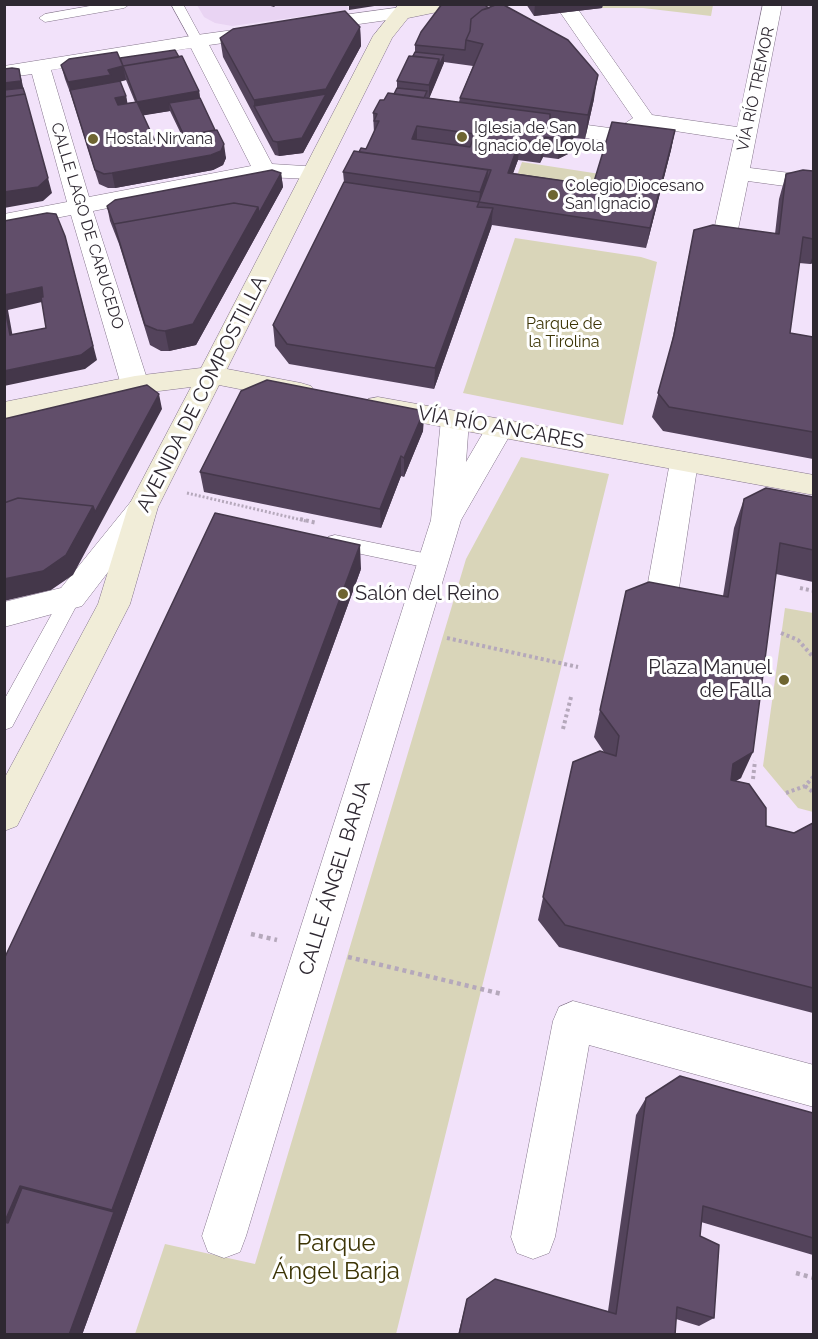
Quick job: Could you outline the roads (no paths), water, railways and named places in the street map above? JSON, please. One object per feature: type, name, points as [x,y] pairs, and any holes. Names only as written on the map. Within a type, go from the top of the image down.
[{"type":"street","points":[[4,72],[450,4]]},
{"type":"street","name":"VÍA RÍO TREMOR","points":[[724,239],[773,4]]},
{"type":"street","name":"AVENIDA DE COMPOSTILLA","points":[[4,815],[114,604],[149,496],[383,36],[406,9]]},
{"type":"street","points":[[570,12],[645,120]]},
{"type":"street","points":[[350,21],[363,23],[383,36]]},
{"type":"street","points":[[197,41],[264,170]]},
{"type":"street","points":[[574,46],[604,60]]},
{"type":"street","name":"CALLE LAGO DE CARUCEDO","points":[[40,66],[80,207],[135,385]]},
{"type":"street","points":[[587,132],[621,136],[645,120],[746,135]]},
{"type":"street","points":[[4,221],[264,170],[312,172]]},
{"type":"street","name":"VÍA RÍO TREMOR","points":[[738,172],[813,183]]},
{"type":"street","name":"VÍA RÍO ANCARES","points":[[4,411],[135,385],[211,375],[813,485]]},
{"type":"street","name":"CALLE ÁNGEL BARJA","points":[[224,1236],[446,520],[454,420]]},
{"type":"street","name":"CALLE ÁNGEL BARJA","points":[[446,520],[500,428]]},
{"type":"street","points":[[663,588],[684,462]]},
{"type":"street","points":[[4,615],[71,597],[149,496]]},
{"type":"street","points":[[533,1238],[573,1021],[813,1086]]},
{"type":"lane","points":[[45,18],[124,4]]},
{"type":"lane","points":[[177,4],[197,41]]},
{"type":"lane","points":[[335,542],[433,562]]},
{"type":"lane","points":[[4,721],[71,597]]},
{"type":"place","name":"Iglesia de San Ignacio de Loyola","points":[[462,137]]},
{"type":"place","name":"Hostal Nirvana","points":[[93,139]]},
{"type":"place","name":"Colegio Diocesano San Ignacio","points":[[553,195]]},
{"type":"place","name":"Salón del Reino","points":[[343,594]]},
{"type":"place","name":"Plaza Manuel de Falla","points":[[784,680]]},
{"type":"park label","name":"Parque de la Tirolina","points":[[564,333]]},
{"type":"park label","name":"Parque Ángel Barja","points":[[336,1258]]}]
